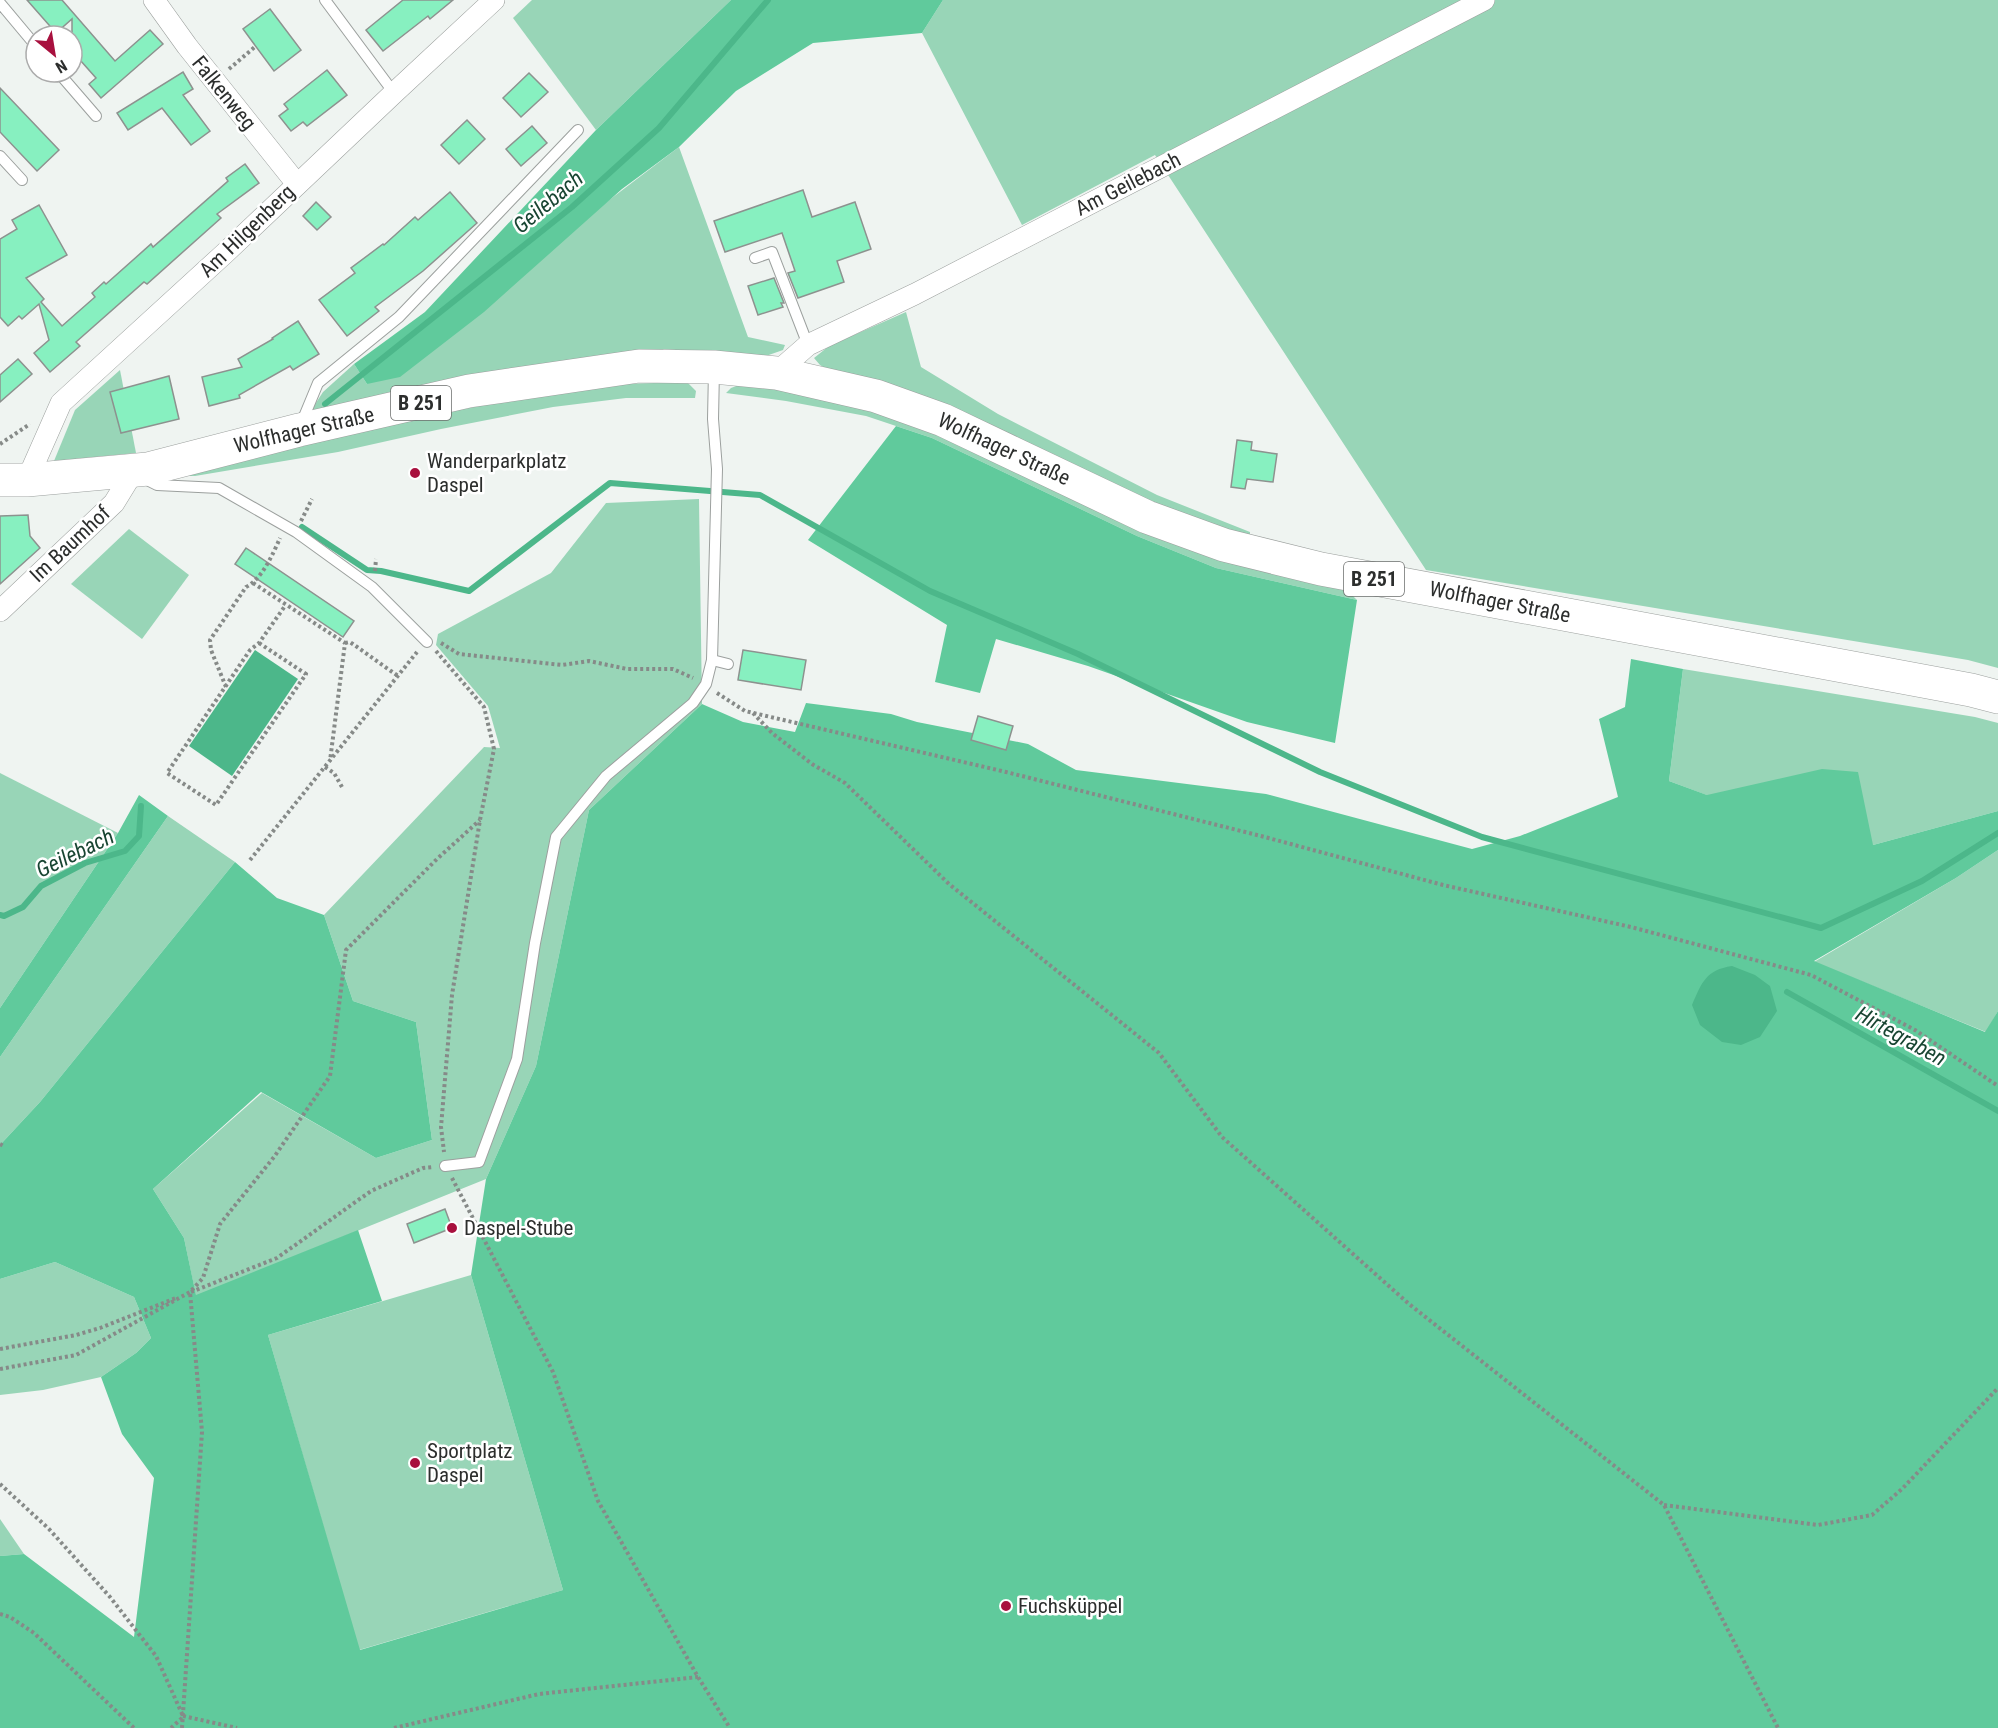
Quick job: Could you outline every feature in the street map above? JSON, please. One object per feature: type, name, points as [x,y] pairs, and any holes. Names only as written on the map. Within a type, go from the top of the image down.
[{"type":"main road","name":"Wolfhager Straße","points":[[13,480],[133,472],[299,430],[469,391],[639,366],[714,367],[776,373],[876,396],[943,420],[1147,517],[1234,548],[1321,569],[1960,687],[1998,697]]},
{"type":"street","name":"Falkenweg","points":[[154,0],[214,81],[297,184]]},
{"type":"street","name":"Am Geilebach","points":[[776,373],[808,345],[926,288],[1484,0]]},
{"type":"street","name":"Am Hilgenberg","points":[[13,480],[61,403],[224,254],[485,3]]},
{"type":"street","name":"Im Baumhof","points":[[0,610],[114,503],[133,472]]},
{"type":"lane","points":[[325,0],[394,93]]},
{"type":"lane","points":[[0,3],[24,32]]},
{"type":"lane","points":[[68,84],[96,117]]},
{"type":"lane","points":[[299,430],[318,382],[399,317],[578,130]]},
{"type":"lane","points":[[0,156],[22,180]]},
{"type":"lane","points":[[755,258],[772,252],[808,345]]},
{"type":"lane","points":[[445,1166],[479,1162],[517,1059],[535,943],[556,837],[606,776],[693,704],[706,684],[712,660],[717,469],[713,419],[714,367]]},
{"type":"lane","points":[[133,472],[158,485],[219,488],[296,532],[372,587],[427,642]]},
{"type":"lane","points":[[712,660],[728,664]]},
{"type":"path","points":[[214,81],[256,46]]},
{"type":"path","points":[[296,532],[312,500]]},
{"type":"path","points":[[226,687],[211,650],[210,640],[246,587],[253,583],[275,550],[279,539]]},
{"type":"path","points":[[253,583],[345,643],[350,642],[398,676]]},
{"type":"path","points":[[259,643],[306,674],[216,805],[167,773],[250,650],[259,643],[285,606]]},
{"type":"path","points":[[250,860],[427,642]]},
{"type":"path","points":[[427,642],[443,643],[459,654],[562,665],[589,661],[627,669],[673,669],[706,684],[745,711],[1006,772],[1238,830],[1443,885],[1631,927],[1811,975],[1915,1030],[1998,1086]]},
{"type":"path","points":[[427,642],[484,708],[494,749],[480,820],[452,995],[441,1127],[445,1166],[553,1372],[598,1501],[698,1677],[730,1728]]},
{"type":"path","points":[[330,761],[345,643]]},
{"type":"path","points":[[753,712],[771,733],[812,764],[845,783],[949,884],[1159,1053],[1222,1137],[1409,1304],[1664,1505],[1778,1728]]},
{"type":"path","points":[[325,767],[334,773],[342,787]]},
{"type":"path","points":[[0,1369],[76,1355],[190,1292],[203,1278],[220,1224],[274,1157],[330,1076],[346,950],[437,859],[480,820]]},
{"type":"path","points":[[0,1144],[5,1147]]},
{"type":"path","points":[[0,1349],[76,1335],[100,1328],[277,1258],[371,1191],[423,1168],[445,1166]]},
{"type":"path","points":[[182,1728],[202,1432],[190,1292]]},
{"type":"path","points":[[1664,1505],[1818,1525],[1872,1515],[1902,1490],[1998,1388]]},
{"type":"path","points":[[0,1484],[49,1529],[110,1597],[156,1656],[183,1716]]},
{"type":"path","points":[[0,1614],[10,1617],[34,1633],[134,1728]]},
{"type":"path","points":[[394,1728],[539,1694],[698,1677]]},
{"type":"path","points":[[171,1728],[183,1716]]},
{"type":"path","points":[[183,1716],[237,1728]]},
{"type":"shaded area","points":[[532,0],[731,0],[596,130],[513,18]]},
{"type":"shaded area","points":[[731,0],[943,0],[922,33],[813,43],[736,91],[679,147],[622,189],[484,312],[400,377],[367,384],[354,364],[425,312],[596,130]]},
{"type":"shaded area","points":[[943,0],[1998,0],[1998,668],[1968,660],[1426,570],[1155,155],[1022,225],[922,33]]},
{"type":"shaded area","points":[[679,147],[748,337],[785,345],[783,350],[763,357],[664,349],[655,355],[310,412],[323,392],[354,364],[367,384]]},
{"type":"shaded area","points":[[906,312],[921,367],[998,414],[1157,495],[1250,532],[1250,535],[1200,524],[831,372],[814,358],[829,346]]},
{"type":"shaded area","points":[[120,370],[136,453],[54,461],[75,410]]},
{"type":"shaded area","points":[[687,382],[696,391],[695,398],[626,398],[553,407],[338,452],[195,476],[162,476],[334,435],[553,391],[621,384]]},
{"type":"shaded area","points":[[739,385],[790,391],[868,408],[1347,590],[1357,600],[1216,568],[1137,536],[932,438],[866,416],[786,401],[726,393]]},
{"type":"shaded area","points":[[896,426],[932,438],[1137,536],[1216,568],[1357,600],[1335,743],[1247,722],[1088,666],[996,639],[980,693],[935,682],[947,625],[808,540]]},
{"type":"shaded area","points":[[699,499],[702,704],[589,810],[536,1066],[486,1179],[196,1296],[184,1238],[153,1189],[262,1093],[376,1158],[432,1140],[416,1022],[353,1001],[324,915],[484,747],[500,748],[488,706],[436,645],[438,634],[551,573],[606,503]]},
{"type":"shaded area","points":[[129,529],[189,575],[142,639],[71,584]]},
{"type":"shaded area","points":[[255,650],[298,679],[232,776],[189,746]]},
{"type":"shaded area","points":[[1631,659],[1683,669],[1669,781],[1707,795],[1822,769],[1858,772],[1873,845],[1998,811],[1998,850],[1956,878],[1814,961],[1985,1032],[1998,1011],[1998,1728],[0,1728],[0,1556],[24,1554],[134,1637],[154,1478],[122,1434],[101,1377],[136,1353],[151,1338],[134,1297],[55,1262],[0,1279],[0,1145],[40,1102],[235,862],[277,898],[324,915],[353,1001],[416,1022],[432,1140],[376,1158],[261,1092],[153,1189],[184,1238],[196,1295],[358,1230],[382,1301],[268,1335],[360,1650],[563,1590],[471,1275],[486,1179],[536,1066],[589,810],[702,704],[743,722],[795,732],[806,703],[891,714],[917,722],[1028,744],[1076,770],[1266,794],[1472,849],[1520,836],[1618,797],[1599,719],[1625,707]]},
{"type":"shaded area","points":[[1683,669],[1975,717],[1998,723],[1998,811],[1873,845],[1712,797],[1669,781]]},
{"type":"shaded area","points":[[0,773],[118,833],[0,1008]]},
{"type":"shaded area","points":[[139,795],[168,816],[0,1057],[0,1008],[118,833]]},
{"type":"shaded area","points":[[168,816],[235,862],[40,1102],[0,1145],[0,1057]]},
{"type":"shaded area","points":[[1998,850],[1998,1011],[1986,1032],[1814,962],[1956,878]]},
{"type":"shaded area","points":[[1732,966],[1755,975],[1770,986],[1777,1011],[1760,1037],[1741,1045],[1722,1042],[1700,1025],[1692,1005],[1706,978],[1716,971]]},
{"type":"shaded area","points":[[55,1262],[134,1297],[151,1338],[136,1353],[101,1377],[43,1390],[0,1395],[0,1279]]},
{"type":"shaded area","name":"Sportplatz Daspel","points":[[471,1275],[563,1590],[359,1650],[268,1335]]},
{"type":"shaded area","points":[[0,1519],[24,1554],[0,1556]]},
{"type":"building","points":[[27,0],[62,0],[83,24],[72,24],[72,19],[66,24],[48,24]]},
{"type":"building","points":[[403,0],[453,0],[430,19],[428,16],[383,51],[366,30]]},
{"type":"building","points":[[270,9],[301,50],[274,71],[243,29]]},
{"type":"building","points":[[84,25],[115,61],[150,30],[163,44],[101,98],[89,84],[96,78],[84,64]]},
{"type":"building","points":[[327,70],[347,95],[307,126],[303,122],[291,131],[279,116],[288,109],[284,104]]},
{"type":"building","points":[[183,72],[193,89],[183,95],[210,131],[191,145],[162,108],[128,130],[117,113]]},
{"type":"building","points":[[529,73],[548,92],[521,117],[503,98]]},
{"type":"building","points":[[0,88],[59,150],[37,171],[0,132]]},
{"type":"building","points":[[467,120],[485,139],[459,164],[441,145]]},
{"type":"building","points":[[532,126],[547,143],[521,166],[506,149]]},
{"type":"building","points":[[245,164],[259,183],[217,214],[221,218],[147,284],[144,282],[76,342],[80,346],[50,372],[34,353],[49,340],[39,304],[22,319],[19,316],[8,326],[0,317],[0,239],[17,229],[12,220],[39,205],[67,255],[26,278],[44,299],[41,302],[62,326],[95,297],[92,293],[104,282],[106,284],[151,244],[153,247],[228,181],[226,178]]},
{"type":"building","points":[[803,190],[812,217],[855,202],[871,249],[837,261],[844,282],[798,298],[788,273],[795,271],[782,233],[725,252],[714,221]]},
{"type":"building","points":[[450,192],[477,223],[423,271],[375,307],[379,311],[347,336],[319,300],[355,273],[351,268],[384,245],[415,217],[418,220]]},
{"type":"building","points":[[316,202],[331,217],[317,230],[303,216]]},
{"type":"building","points":[[774,278],[784,303],[781,303],[783,307],[758,315],[748,286]]},
{"type":"building","points":[[298,321],[319,354],[293,370],[290,366],[239,395],[240,398],[209,406],[202,377],[242,367],[238,359],[273,339]]},
{"type":"building","points":[[18,359],[32,374],[0,402],[0,375]]},
{"type":"building","points":[[169,376],[179,419],[121,433],[110,392]]},
{"type":"building","points":[[1237,440],[1252,442],[1251,450],[1277,454],[1273,482],[1247,479],[1245,489],[1231,487]]},
{"type":"building","points":[[28,515],[30,536],[40,548],[0,584],[0,516]]},
{"type":"building","points":[[246,548],[354,621],[343,637],[235,564]]},
{"type":"building","points":[[743,650],[806,660],[801,690],[738,680]]},
{"type":"building","points":[[978,716],[1013,726],[1006,750],[971,740]]},
{"type":"building","points":[[445,1209],[452,1228],[414,1243],[407,1224]]},
{"type":"waterway","name":"Geilebach","points":[[325,404],[572,207],[659,128],[768,0]]},
{"type":"waterway","points":[[302,527],[367,570],[381,571],[469,591],[610,483],[760,495],[930,591],[1078,654],[1320,772],[1482,837],[1821,928],[1922,881],[1998,833]]},
{"type":"waterway","name":"Geilebach","points":[[0,915],[4,916],[23,907],[41,886],[85,863],[125,851],[139,836],[141,806]]},
{"type":"waterway","name":"Hirtegraben","points":[[1787,992],[1998,1111]]},
{"type":"place","name":"Wanderparkplatz Daspel","points":[[415,473]]},
{"type":"place","name":"Daspel-Stube","points":[[452,1228]]},
{"type":"place","name":"Sportplatz Daspel","points":[[415,1463]]},
{"type":"place","name":"Fuchsküppel","points":[[1006,1606]]}]
